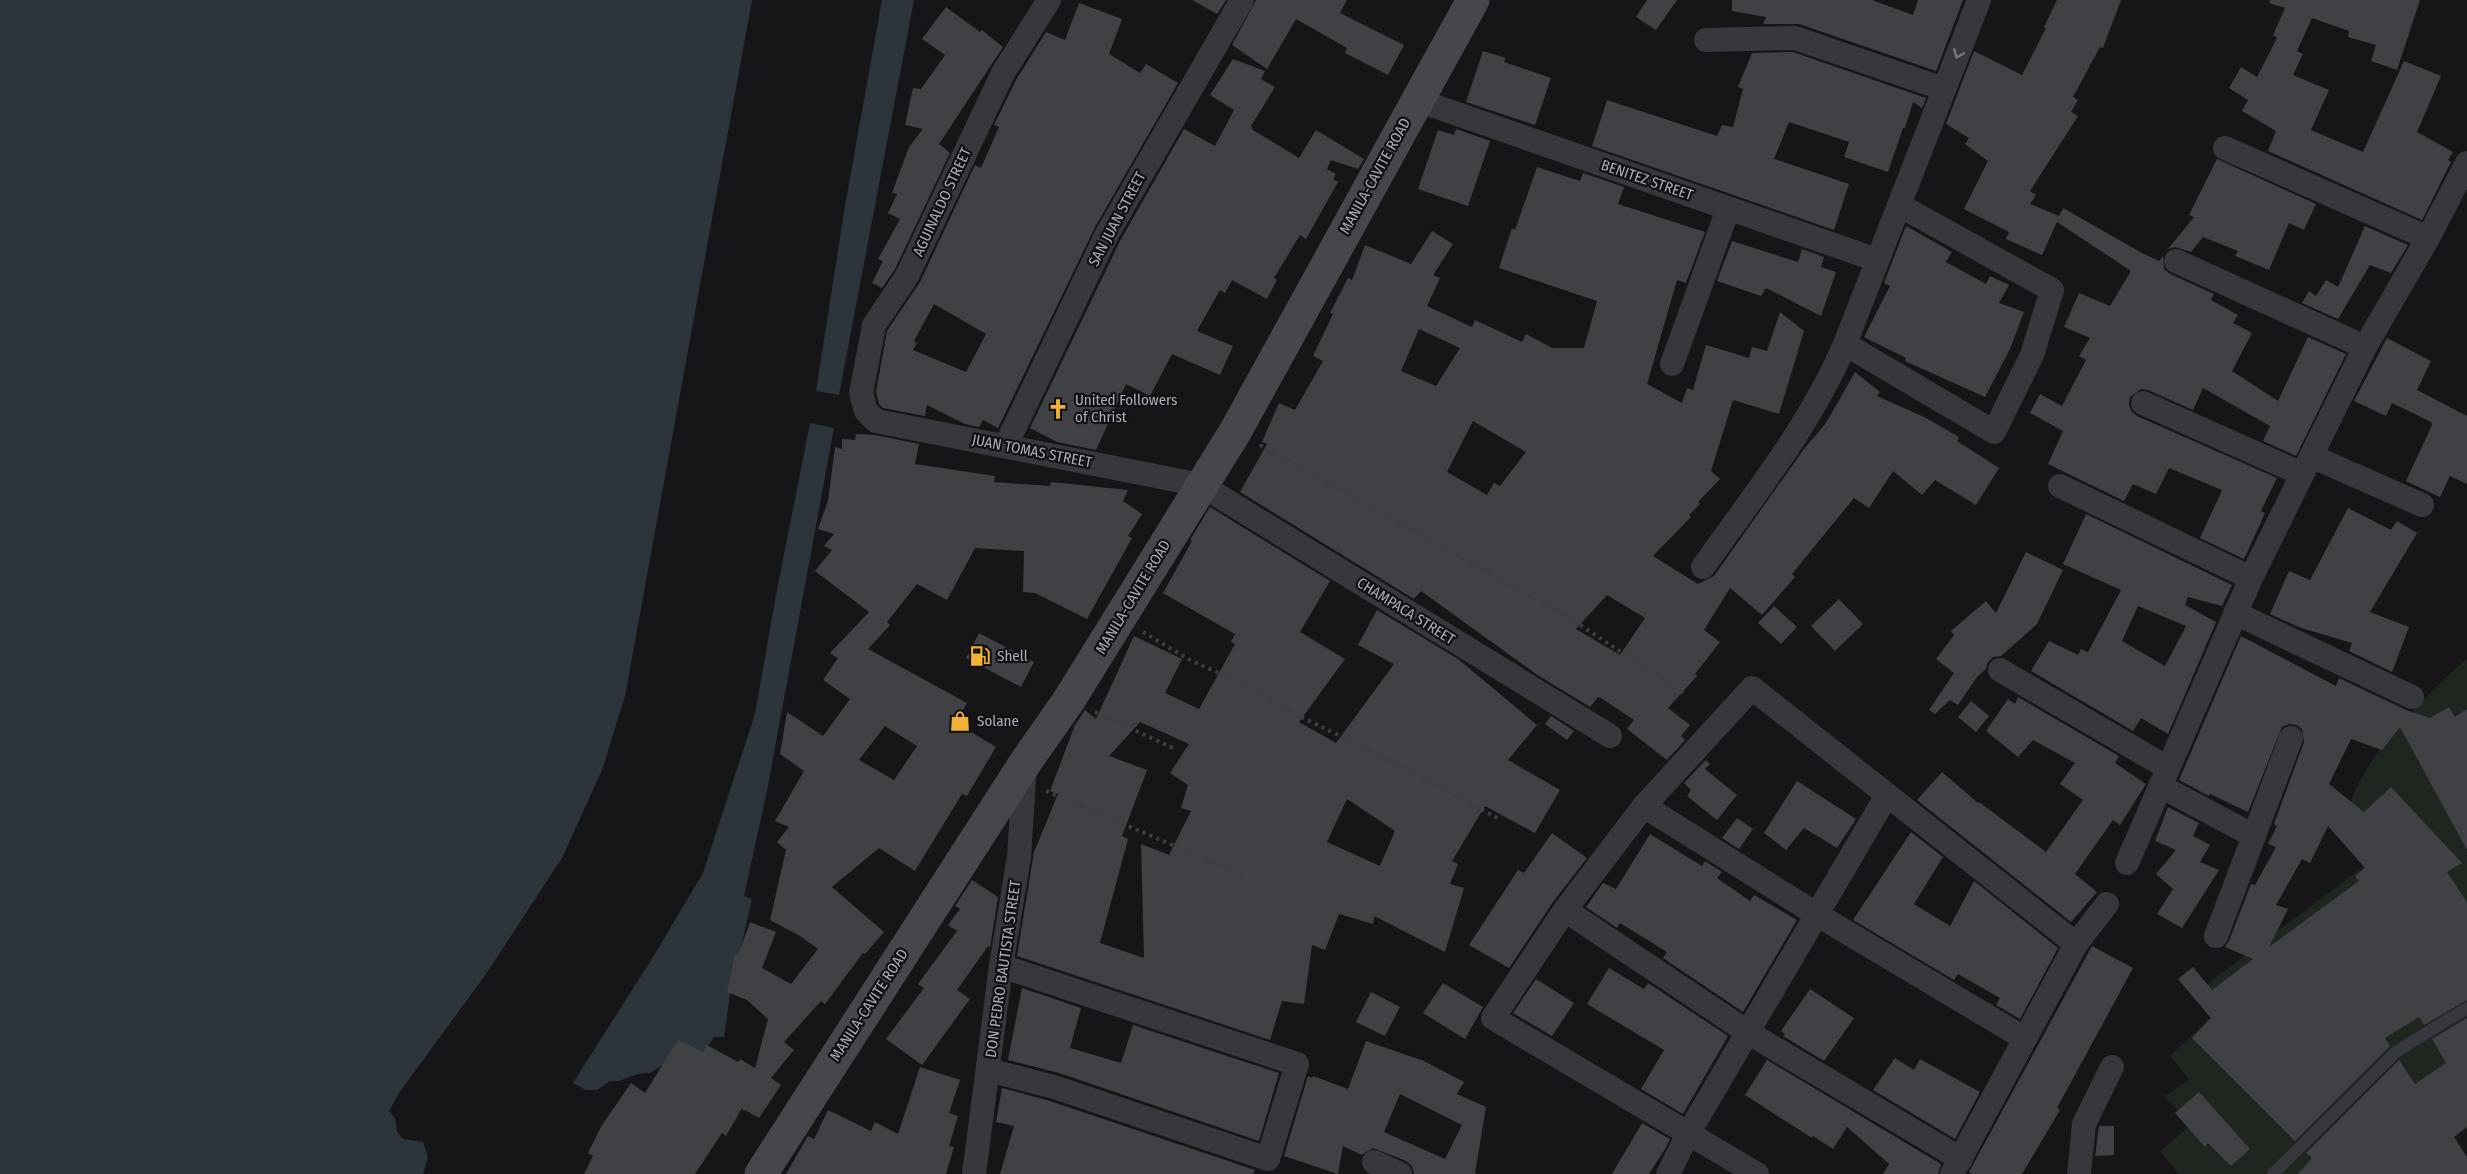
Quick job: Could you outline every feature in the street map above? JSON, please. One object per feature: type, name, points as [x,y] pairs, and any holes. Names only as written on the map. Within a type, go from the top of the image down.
[{"type":"main road","name":"MANILA-CAVITE ROAD","points":[[761,1174],[1025,771],[1235,432],[1473,0]]},
{"type":"street","name":"AGUINALDO STREET","points":[[866,411],[861,393],[874,325],[907,276],[1003,73],[1049,0]]},
{"type":"street","name":"SAN JUAN STREET","points":[[1006,445],[1107,234],[1242,0]]},
{"type":"street","points":[[1702,567],[1802,427],[1825,388],[1845,345],[1979,0]]},
{"type":"street","points":[[1706,40],[1795,38],[1944,89]]},
{"type":"street","name":"BENITEZ STREET","points":[[1417,100],[1877,260]]},
{"type":"street","points":[[2225,148],[2428,238]]},
{"type":"street","points":[[2127,863],[2251,578],[2365,347],[2428,238],[2467,163]]},
{"type":"street","points":[[1845,345],[1994,432],[2032,355],[2052,290],[1899,205]]},
{"type":"street","points":[[1672,364],[1728,209]]},
{"type":"street","points":[[2176,261],[2365,347]]},
{"type":"street","points":[[2143,403],[2306,465],[2422,505]]},
{"type":"street","name":"JUAN TOMAS STREET","points":[[866,411],[876,421],[1201,485]]},
{"type":"street","name":"CHAMPACA STREET","points":[[1201,485],[1610,736]]},
{"type":"street","points":[[2060,486],[2251,578]]},
{"type":"street","points":[[2235,613],[2412,697]]},
{"type":"street","points":[[2000,670],[2254,836]]},
{"type":"street","points":[[1757,1174],[1493,1018],[1565,910],[1644,806],[1752,688],[2076,944]]},
{"type":"street","points":[[2216,936],[2290,738]]},
{"type":"street","name":"DON PEDRO BAUTISTA STREET","points":[[974,1174],[1001,966],[1019,857],[1025,771]]},
{"type":"street","points":[[1668,1174],[1688,1134],[1887,795]]},
{"type":"street","points":[[1644,806],[1816,915],[2025,1038]]},
{"type":"street","points":[[1565,910],[1749,1033],[1957,1167],[2076,944],[2106,904]]},
{"type":"street","points":[[988,1070],[1054,1087],[1268,1160],[1297,1064],[1001,966]]},
{"type":"street","points":[[2079,1174],[2085,1124],[2112,1066]]},
{"type":"street","points":[[1374,1162],[1400,1174]]},
{"type":"lane","points":[[2273,1174],[2397,1051],[2467,1008]]},
{"type":"path","points":[[1235,432],[1565,615],[1686,695]]},
{"type":"path","points":[[1120,618],[1188,659],[1254,689],[1297,715],[1394,762],[1500,820]]},
{"type":"path","points":[[1069,700],[1173,748]]},
{"type":"path","points":[[1025,771],[1081,806],[1243,875]]},
{"type":"shaded area","points":[[0,0],[752,0],[625,696],[602,770],[562,858],[486,974],[399,1093],[389,1111],[395,1118],[397,1131],[403,1139],[423,1142],[428,1157],[423,1174],[0,1174]]},
{"type":"shaded area","points":[[882,0],[914,0],[839,395],[816,391],[846,200]]},
{"type":"shaded area","points":[[810,423],[834,428],[767,791],[744,896],[752,899],[730,995],[724,1037],[714,1037],[705,1051],[696,1057],[674,1058],[650,1073],[610,1081],[597,1090],[586,1090],[573,1083],[703,873],[755,714]]},
{"type":"shaded area","points":[[2467,658],[2467,1089],[2376,1174],[2179,1174],[2160,1151],[2192,1124],[2164,1097],[2189,1080],[2170,1056],[2212,1016],[2191,996],[2363,867],[2352,839],[2348,816],[2356,789],[2381,748],[2434,689]]},
{"type":"building","points":[[1192,0],[1226,0],[1217,14]]},
{"type":"building","points":[[1256,0],[1347,0],[1340,13],[1404,45],[1388,75],[1345,53],[1347,48],[1296,19],[1267,69],[1232,45]]},
{"type":"building","points":[[1647,0],[1677,0],[1656,30],[1636,17]]},
{"type":"building","points":[[1732,0],[1872,0],[1913,15],[1918,0],[1963,0],[1936,71],[1799,24],[1763,24],[1766,17],[1732,11]]},
{"type":"building","points":[[2057,0],[2121,0],[2103,48],[2100,47],[2073,97],[2078,100],[2071,112],[2078,116],[2030,191],[2036,195],[2030,204],[2059,216],[2063,208],[2142,253],[2159,261],[2163,256],[2164,269],[2170,274],[2214,294],[2211,300],[2238,315],[2233,323],[2252,333],[2232,371],[2278,401],[2308,337],[2346,354],[2296,456],[2263,441],[2270,426],[2203,388],[2193,410],[2148,390],[2141,389],[2130,397],[2129,405],[2137,416],[2277,478],[2261,511],[2265,513],[2244,559],[2200,538],[2222,490],[2169,468],[2156,494],[2133,484],[2124,501],[2048,464],[2063,431],[2030,413],[2040,394],[2062,406],[2086,360],[2079,356],[2090,338],[2064,327],[2079,293],[2110,306],[2131,271],[2057,222],[2042,255],[2006,239],[2009,232],[1964,209],[1988,161],[1965,144],[1969,138],[1946,124],[1974,51],[2022,75],[2046,28],[2044,27]]},
{"type":"building","points":[[2270,0],[2420,0],[2397,70],[2371,61],[2376,45],[2348,37],[2349,31],[2312,18],[2297,51],[2303,54],[2293,75],[2329,90],[2311,130],[2363,152],[2404,61],[2441,76],[2417,132],[2453,152],[2448,160],[2451,162],[2422,220],[2268,151],[2276,131],[2242,111],[2248,100],[2229,88],[2241,67],[2257,77],[2277,38],[2273,35],[2285,8],[2269,3]]},
{"type":"building","points":[[1079,3],[1122,19],[1109,54],[1140,73],[1146,64],[1178,83],[1095,227],[998,428],[983,420],[979,427],[965,424],[927,405],[925,416],[883,408],[879,404],[876,392],[887,331],[920,282],[975,165],[981,168],[999,127],[994,125],[1016,80],[1046,32],[1065,40]],"holes":[[[934,304],[986,334],[966,372],[913,350],[917,343],[914,341]]]},
{"type":"building","points":[[946,7],[980,32],[982,30],[1003,47],[939,144],[950,153],[895,269],[882,288],[872,283],[883,261],[878,259],[900,219],[888,213],[897,194],[892,193],[909,147],[923,129],[905,125],[913,88],[921,89],[945,55],[922,39]]},
{"type":"building","points":[[1483,51],[1506,58],[1504,62],[1551,78],[1535,125],[1466,102]]},
{"type":"building","points":[[1793,52],[1926,98],[1922,108],[1913,102],[1888,172],[1844,157],[1849,142],[1789,122],[1774,159],[1849,184],[1834,230],[1592,146],[1607,100],[1717,136],[1722,125],[1733,127],[1743,89],[1738,87],[1752,53]]},
{"type":"building","points":[[1233,59],[1265,71],[1261,79],[1275,87],[1251,126],[1253,130],[1299,158],[1316,130],[1364,159],[1358,169],[1331,160],[1327,169],[1336,174],[1333,179],[1338,182],[1306,239],[1300,235],[1274,278],[1277,280],[1267,299],[1232,280],[1225,293],[1220,290],[1197,331],[1233,346],[1220,375],[1172,354],[1150,396],[1126,384],[1096,450],[1057,442],[1030,428],[1120,241],[1184,129],[1215,146],[1234,110],[1210,95]]},
{"type":"building","points":[[1456,129],[1490,141],[1468,206],[1418,189],[1438,130],[1454,135]]},
{"type":"building","points":[[2217,159],[2316,204],[2304,230],[2289,223],[2269,270],[2235,256],[2238,251],[2203,237],[2191,252],[2175,247],[2168,249],[2194,217],[2189,215]]},
{"type":"building","points":[[1537,167],[1580,181],[1583,173],[1624,187],[1618,204],[1705,232],[1686,283],[1677,280],[1647,384],[1682,403],[1687,388],[1693,390],[1706,345],[1749,358],[1752,347],[1767,351],[1780,312],[1804,331],[1779,414],[1733,400],[1711,471],[1720,479],[1698,502],[1700,504],[1689,515],[1691,517],[1653,556],[1698,584],[1714,576],[1804,449],[1826,423],[1855,372],[1880,392],[1877,396],[1926,418],[1959,437],[1957,441],[1999,468],[1976,505],[1935,480],[1922,495],[1893,471],[1869,508],[1854,498],[1792,574],[1795,577],[1762,615],[1730,588],[1704,630],[1720,642],[1695,674],[1697,676],[1668,708],[1690,725],[1681,736],[1685,740],[1667,760],[1627,729],[1634,720],[1601,698],[1598,697],[1590,707],[1536,674],[1421,591],[1414,599],[1240,492],[1267,444],[1262,442],[1279,403],[1295,410],[1323,361],[1313,356],[1333,314],[1330,313],[1348,278],[1352,280],[1365,245],[1411,264],[1432,231],[1453,244],[1433,275],[1440,278],[1427,306],[1472,327],[1475,320],[1522,342],[1526,334],[1552,348],[1584,348],[1597,301],[1499,268],[1512,228],[1515,230]],"holes":[[[1419,329],[1460,348],[1436,386],[1401,371]],[[1473,421],[1526,452],[1500,486],[1494,483],[1487,495],[1447,472]],[[1607,595],[1645,618],[1620,655],[1576,629]]]},
{"type":"building","points":[[1906,226],[1952,252],[1946,262],[1986,284],[1990,276],[2009,285],[1999,303],[2024,312],[2010,349],[1985,397],[1905,361],[1906,358],[1864,337],[1890,286],[1884,283]]},
{"type":"building","points":[[2365,226],[2408,245],[2391,273],[2370,265],[2338,319],[2302,303],[2309,291],[2316,296],[2326,280],[2338,287]]},
{"type":"building","points":[[1732,241],[1798,262],[1802,249],[1824,257],[1821,267],[1836,272],[1821,316],[1766,288],[1761,296],[1717,281]]},
{"type":"building","points":[[2387,338],[2431,361],[2417,390],[2467,416],[2467,484],[2450,476],[2440,497],[2406,481],[2432,425],[2431,422],[2392,403],[2386,416],[2354,401]]},
{"type":"building","points":[[856,434],[875,435],[919,444],[915,464],[995,476],[994,482],[1050,486],[1051,482],[1128,490],[1123,501],[1142,514],[1128,536],[1132,538],[1087,619],[1035,593],[1023,592],[1024,551],[975,548],[947,600],[917,584],[887,622],[890,625],[868,649],[967,703],[956,723],[996,747],[967,796],[962,794],[915,871],[879,848],[832,887],[884,932],[865,954],[863,953],[825,1004],[821,1001],[784,1042],[794,1050],[771,1078],[781,1085],[759,1118],[742,1108],[726,1136],[722,1133],[695,1174],[584,1174],[593,1156],[588,1153],[602,1125],[631,1083],[645,1093],[678,1040],[703,1052],[707,1045],[738,1062],[740,1059],[755,1068],[768,1019],[747,1000],[727,992],[735,954],[738,955],[750,922],[776,932],[762,968],[791,984],[818,949],[800,936],[770,920],[786,850],[777,842],[789,827],[775,821],[804,771],[780,754],[787,712],[823,736],[850,699],[823,680],[838,658],[830,653],[869,612],[815,571],[832,550],[824,546],[834,534],[818,529],[828,501],[835,447],[842,449],[842,439],[855,440]],"holes":[[[885,726],[917,746],[894,780],[859,760]]]},
{"type":"building","points":[[1210,507],[1330,581],[1300,632],[1345,659],[1299,722],[1336,743],[1394,664],[1358,645],[1377,610],[1458,659],[1537,725],[1508,760],[1560,790],[1535,833],[1485,806],[1452,861],[1458,864],[1450,884],[1464,888],[1445,952],[1374,916],[1373,924],[1339,914],[1325,950],[1312,945],[1304,1004],[1282,1001],[1270,1040],[1017,956],[1034,852],[1058,794],[1050,791],[1075,725],[1085,710],[1096,719],[1134,636],[1182,659],[1165,693],[1199,709],[1235,644],[1231,642],[1235,634],[1163,593],[1192,541],[1190,540]],"holes":[[[1140,722],[1189,744],[1170,773],[1188,785],[1181,808],[1191,811],[1169,855],[1141,844],[1144,958],[1100,943],[1128,839],[1122,836],[1147,770],[1109,756]],[[1347,799],[1395,831],[1380,866],[1327,842]]]},
{"type":"building","points":[[2348,508],[2391,530],[2397,521],[2417,533],[2370,612],[2409,627],[2392,672],[2349,651],[2352,643],[2301,628],[2270,614],[2289,571],[2310,580]]},
{"type":"building","points":[[2086,514],[2232,585],[2222,606],[2188,597],[2185,605],[2216,622],[2168,734],[2141,718],[2133,731],[2031,671],[2049,641],[2078,655],[2081,649],[2088,652],[2121,590],[2063,564]],"holes":[[[2138,606],[2186,626],[2165,666],[2122,641]]]},
{"type":"building","points":[[2026,552],[2063,570],[2037,624],[2001,656],[1993,657],[1988,662],[1986,669],[1977,677],[1958,705],[1950,700],[1935,714],[1929,710],[1954,673],[1936,659],[1954,635],[1951,631],[1986,601],[1996,613]]},
{"type":"building","points":[[1839,599],[1863,624],[1835,651],[1811,626]]},
{"type":"building","points":[[1774,606],[1797,627],[1781,644],[1758,623]]},
{"type":"building","points":[[979,633],[1034,662],[1021,687],[966,658]]},
{"type":"building","points":[[2241,636],[2336,686],[2339,678],[2406,710],[2430,718],[2449,707],[2455,717],[2467,709],[2467,850],[2400,727],[2382,750],[2351,739],[2329,784],[2364,812],[2391,787],[2462,863],[2447,872],[2467,902],[2467,1000],[2424,1025],[2419,1017],[2385,1038],[2390,1046],[2295,1141],[2192,1038],[2211,1018],[2178,979],[2193,967],[2212,990],[2253,959],[2225,947],[2251,884],[2255,885],[2276,847],[2268,844],[2277,826],[2274,824],[2304,742],[2302,729],[2297,725],[2289,724],[2282,727],[2248,812],[2210,794],[2209,796],[2179,780]],"holes":[[[2328,826],[2365,868],[2355,876],[2359,881],[2269,947],[2288,909],[2276,905],[2302,859],[2310,863]]]},
{"type":"building","points":[[2018,697],[2119,756],[2115,763],[2146,784],[2120,825],[2113,820],[2075,874],[2097,892],[2071,922],[1917,800],[1942,772],[1978,803],[2046,852],[2083,800],[2060,784],[2075,763],[2033,740],[2018,757],[1986,731],[2008,699],[2015,704]]},
{"type":"building","points":[[1971,701],[1989,716],[1976,732],[1958,717]]},
{"type":"building","points":[[1551,716],[1574,731],[1567,740],[1545,724]]},
{"type":"building","points":[[1706,760],[1710,764],[1705,769],[1737,795],[1717,820],[1687,796],[1691,790],[1684,783]]},
{"type":"building","points":[[1797,781],[1856,819],[1837,848],[1804,828],[1786,850],[1764,833]]},
{"type":"building","points":[[2168,807],[2199,823],[2193,836],[2210,845],[2200,862],[2219,870],[2182,928],[2157,914],[2173,889],[2156,874],[2176,850],[2155,841]]},
{"type":"building","points":[[1737,818],[1753,829],[1739,849],[1722,838]]},
{"type":"building","points":[[1911,832],[1943,857],[1914,904],[1950,926],[1974,881],[2058,948],[2020,1019],[1996,1005],[2000,998],[1958,974],[1954,980],[1853,920]]},
{"type":"building","points":[[1552,833],[1587,858],[1553,902],[1509,968],[1469,945],[1518,870],[1524,873]]},
{"type":"building","points":[[1650,834],[1702,866],[1705,861],[1722,872],[1717,878],[1750,901],[1754,895],[1797,920],[1743,1012],[1663,958],[1667,952],[1620,923],[1617,928],[1586,907],[1603,883],[1616,889]]},
{"type":"building","points":[[972,880],[998,897],[990,947],[988,946],[957,990],[970,999],[922,1065],[886,1039],[924,988],[918,984],[957,931],[948,925],[960,909],[955,906]]},
{"type":"building","points":[[2092,946],[2133,968],[2057,1108],[2060,1110],[2022,1174],[1972,1174],[1969,1172]]},
{"type":"building","points":[[1609,968],[1644,989],[1648,983],[1728,1036],[1683,1114],[1641,1089],[1664,1050],[1587,1004]]},
{"type":"building","points":[[1536,979],[1574,1003],[1552,1036],[1513,1013]]},
{"type":"building","points":[[1443,983],[1483,1007],[1465,1039],[1423,1013]]},
{"type":"building","points":[[1022,988],[1081,1008],[1070,1048],[1121,1063],[1133,1025],[1279,1073],[1259,1141],[1059,1073],[1008,1060]]},
{"type":"building","points":[[1810,989],[1854,1018],[1824,1061],[1783,1036],[1785,1034],[1781,1031]]},
{"type":"building","points":[[1371,992],[1400,1007],[1385,1036],[1356,1022]]},
{"type":"building","points":[[2467,1018],[2467,1127],[2454,1137],[2467,1157],[2467,1174],[2298,1174],[2312,1158],[2306,1153],[2399,1060],[2415,1084],[2446,1063],[2432,1039]]},
{"type":"building","points":[[1366,1041],[1424,1061],[1464,1082],[1457,1094],[1486,1107],[1475,1173],[1478,1174],[1414,1174],[1412,1166],[1406,1161],[1373,1148],[1362,1155],[1343,1146],[1338,1174],[1284,1156],[1308,1076],[1348,1089]],"holes":[[[1400,1094],[1462,1125],[1445,1159],[1384,1132]]]},
{"type":"building","points":[[1895,1058],[1914,1070],[1920,1059],[1980,1092],[1955,1139],[1873,1090]]},
{"type":"building","points":[[1767,1060],[1941,1164],[1938,1174],[1883,1174],[1889,1164],[1847,1127],[1833,1149],[1745,1095]]},
{"type":"building","points":[[920,1067],[960,1080],[949,1113],[958,1116],[949,1146],[954,1147],[946,1174],[786,1174],[808,1136],[814,1139],[828,1110],[871,1131],[875,1122],[898,1134]]},
{"type":"building","points":[[1002,1088],[1050,1101],[1255,1170],[1253,1174],[1000,1174],[1014,1126],[996,1122]]},
{"type":"building","points":[[2199,1092],[2250,1149],[2231,1166],[2208,1143],[2205,1147],[2175,1113]]},
{"type":"building","points":[[1642,1123],[1670,1139],[1665,1149],[1649,1174],[1612,1174]]},
{"type":"building","points":[[2099,1126],[2114,1126],[2114,1155],[2095,1156]]},
{"type":"place","name":"United Followers of Christ","points":[[1058,409]]},
{"type":"place","name":"Shell","points":[[980,656]]},
{"type":"place","name":"Solane","points":[[960,721]]}]
